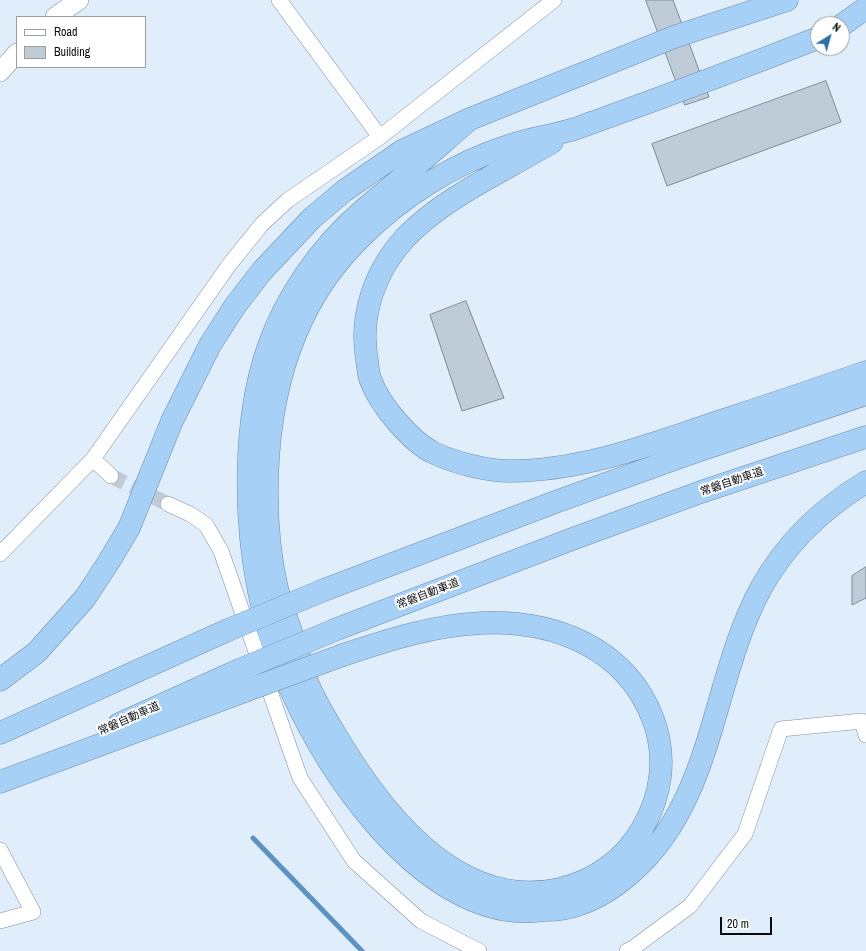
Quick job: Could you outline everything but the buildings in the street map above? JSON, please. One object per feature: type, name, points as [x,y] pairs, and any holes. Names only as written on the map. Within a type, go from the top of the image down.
[{"type":"highway","points":[[0,680],[36,652],[85,598],[129,528],[172,421],[207,352],[235,306],[262,271],[312,218],[344,192],[402,151],[470,119],[674,37],[787,0]]},
{"type":"highway","points":[[850,19],[866,8]]},
{"type":"highway","points":[[850,30],[866,27]]},
{"type":"highway","points":[[0,782],[245,691],[343,655],[390,640],[424,631],[482,623],[517,624],[548,629],[574,638],[596,648],[618,665],[635,684],[648,707],[656,729],[661,750],[661,775],[656,798],[649,817],[640,834],[626,852],[607,868],[578,883],[551,890],[529,892],[506,889],[483,883],[462,874],[443,863],[405,830],[372,790],[350,758],[318,705],[307,682],[277,586],[270,540],[267,497],[268,457],[276,394],[286,358],[302,316],[335,266],[357,240],[408,198],[442,176],[472,160],[512,144],[570,131],[691,88],[810,41]]},
{"type":"highway","points":[[470,119],[359,213],[330,243],[306,275],[286,308],[268,348],[258,388],[250,445],[249,495],[251,531],[259,592],[270,635],[290,689],[313,733],[360,806],[405,856],[428,875],[455,892],[482,903],[506,910],[532,912],[578,905],[601,895],[621,882],[641,865],[656,849],[672,825],[688,793],[700,766],[737,644],[761,588],[777,563],[796,538],[812,521],[834,503],[866,482]]},
{"type":"highway","points":[[570,131],[456,197],[427,218],[405,239],[385,265],[371,294],[365,322],[365,351],[370,380],[386,408],[406,432],[432,452],[466,465],[509,471],[555,468],[616,456],[866,372]]},
{"type":"highway","points":[[0,733],[228,630],[324,590],[558,501],[693,452],[866,394]]},
{"type":"highway","name":"常磐自動車道","points":[[0,777],[237,671],[337,629],[568,540],[701,492],[866,437]]},
{"type":"street","points":[[56,16],[79,0]]},
{"type":"street","points":[[279,0],[380,137]]},
{"type":"street","points":[[0,554],[93,460],[229,265],[262,224],[288,200],[380,137],[554,0]]},
{"type":"street","points":[[0,72],[16,55]]},
{"type":"street","points":[[93,460],[111,476]]},
{"type":"street","points":[[168,504],[190,514],[206,525],[221,551],[300,778],[354,861],[420,921],[478,951]]},
{"type":"street","points":[[627,951],[690,906],[745,834],[781,729],[862,721],[866,735]]},
{"type":"street","points":[[0,850],[33,912],[0,921]]},
{"type":"waterway","points":[[253,838],[362,951]]},
{"type":"tunnel","points":[[111,476],[168,504]]}]
